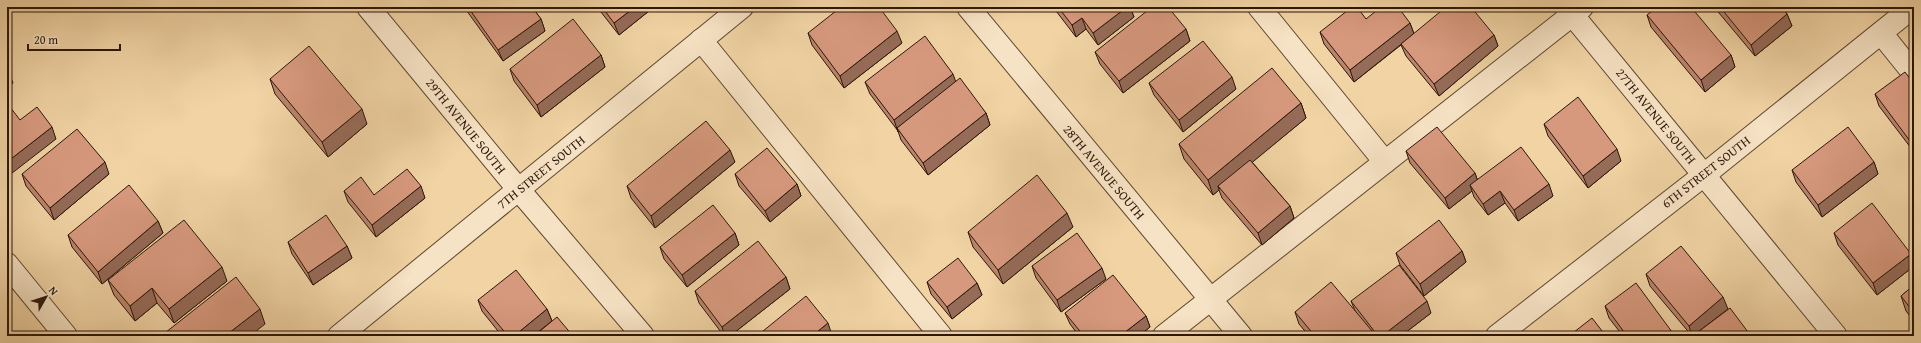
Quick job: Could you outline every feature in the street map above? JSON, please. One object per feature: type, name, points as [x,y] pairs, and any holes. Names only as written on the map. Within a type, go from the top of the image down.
[{"type":"street","name":"29TH AVENUE SOUTH","points":[[368,7],[518,190],[642,336]]},
{"type":"street","name":"7TH STREET SOUTH","points":[[346,334],[518,190],[742,7]]},
{"type":"street","name":"28TH AVENUE SOUTH","points":[[968,7],[1240,336]]},
{"type":"street","points":[[1259,7],[1385,162]]},
{"type":"street","name":"6TH STREET SOUTH","points":[[1497,336],[1704,174],[1913,7]]},
{"type":"street","points":[[1164,336],[1385,162],[1574,10]]},
{"type":"street","name":"27TH AVENUE SOUTH","points":[[1574,10],[1704,174],[1836,336]]},
{"type":"street","points":[[1881,33],[1914,74]]},
{"type":"street","points":[[701,40],[941,336]]},
{"type":"street","points":[[7,264],[66,336]]},
{"type":"building","points":[[468,7],[532,7],[541,19],[498,50]]},
{"type":"building","points":[[602,7],[635,7],[614,23]]},
{"type":"building","points":[[841,7],[879,7],[897,31],[840,76],[808,33]]},
{"type":"building","points":[[1058,7],[1127,7],[1093,33],[1082,18],[1072,25]]},
{"type":"building","points":[[1152,7],[1168,7],[1186,29],[1119,81],[1095,52]]},
{"type":"building","points":[[1352,7],[1357,7],[1366,19],[1381,7],[1398,7],[1410,23],[1350,70],[1320,32]]},
{"type":"building","points":[[1446,7],[1471,7],[1494,35],[1434,84],[1401,44]]},
{"type":"building","points":[[1657,7],[1691,7],[1731,55],[1701,80],[1647,15]]},
{"type":"building","points":[[1720,7],[1782,7],[1787,14],[1751,45]]},
{"type":"building","points":[[573,19],[601,55],[537,105],[510,69]]},
{"type":"building","points":[[925,36],[953,74],[894,120],[865,82]]},
{"type":"building","points":[[1203,41],[1232,77],[1179,120],[1149,83]]},
{"type":"building","points":[[309,46],[362,109],[322,142],[270,79]]},
{"type":"building","points":[[1272,68],[1301,103],[1208,180],[1179,144]]},
{"type":"building","points":[[1905,72],[1914,84],[1913,145],[1875,94]]},
{"type":"building","points":[[960,78],[986,113],[923,163],[897,128]]},
{"type":"building","points":[[1578,97],[1617,149],[1583,176],[1544,124]]},
{"type":"building","points":[[7,103],[20,120],[37,107],[52,127],[7,162]]},
{"type":"building","points":[[706,121],[730,150],[651,216],[627,186]]},
{"type":"building","points":[[1437,127],[1475,173],[1445,198],[1406,151]]},
{"type":"building","points":[[1848,127],[1874,162],[1818,205],[1792,170]]},
{"type":"building","points":[[77,129],[105,162],[50,208],[22,174]]},
{"type":"building","points":[[1521,147],[1549,184],[1514,210],[1500,191],[1483,204],[1470,185]]},
{"type":"building","points":[[767,148],[797,184],[765,211],[735,174]]},
{"type":"building","points":[[1250,160],[1290,206],[1258,233],[1218,186]]},
{"type":"building","points":[[407,169],[421,186],[372,225],[344,191],[361,177],[374,195]]},
{"type":"building","points":[[1037,175],[1067,213],[998,270],[968,232]]},
{"type":"building","points":[[129,185],[158,221],[98,272],[68,235]]},
{"type":"building","points":[[1872,203],[1911,254],[1873,283],[1834,233]]},
{"type":"building","points":[[713,205],[735,233],[682,275],[660,247]]},
{"type":"building","points":[[326,215],[347,246],[308,273],[288,242]]},
{"type":"building","points":[[184,220],[222,267],[169,309],[152,288],[130,306],[108,280]]},
{"type":"building","points":[[1439,220],[1462,251],[1420,284],[1396,253]]},
{"type":"building","points":[[1077,233],[1102,268],[1057,300],[1032,266]]},
{"type":"building","points":[[758,241],[786,277],[722,327],[695,291]]},
{"type":"building","points":[[1681,246],[1723,297],[1689,326],[1646,274]]},
{"type":"building","points":[[958,258],[977,283],[947,307],[927,282]]},
{"type":"building","points":[[1399,265],[1427,301],[1382,336],[1378,336],[1351,301]]},
{"type":"building","points":[[516,270],[547,309],[514,336],[508,336],[478,300]]},
{"type":"building","points":[[1113,275],[1146,316],[1120,336],[1084,336],[1065,313]]},
{"type":"building","points":[[236,277],[260,309],[225,336],[161,336]]},
{"type":"building","points":[[1331,282],[1372,331],[1366,336],[1315,336],[1295,312]]},
{"type":"building","points":[[1636,283],[1675,336],[1627,336],[1605,306]]},
{"type":"building","points":[[1914,285],[1914,313],[1901,296]]},
{"type":"building","points":[[806,296],[828,323],[812,336],[757,336]]},
{"type":"building","points":[[1730,308],[1751,336],[1701,336],[1698,332]]},
{"type":"building","points":[[557,317],[573,336],[534,336]]},
{"type":"building","points":[[1592,318],[1606,336],[1569,336]]}]
